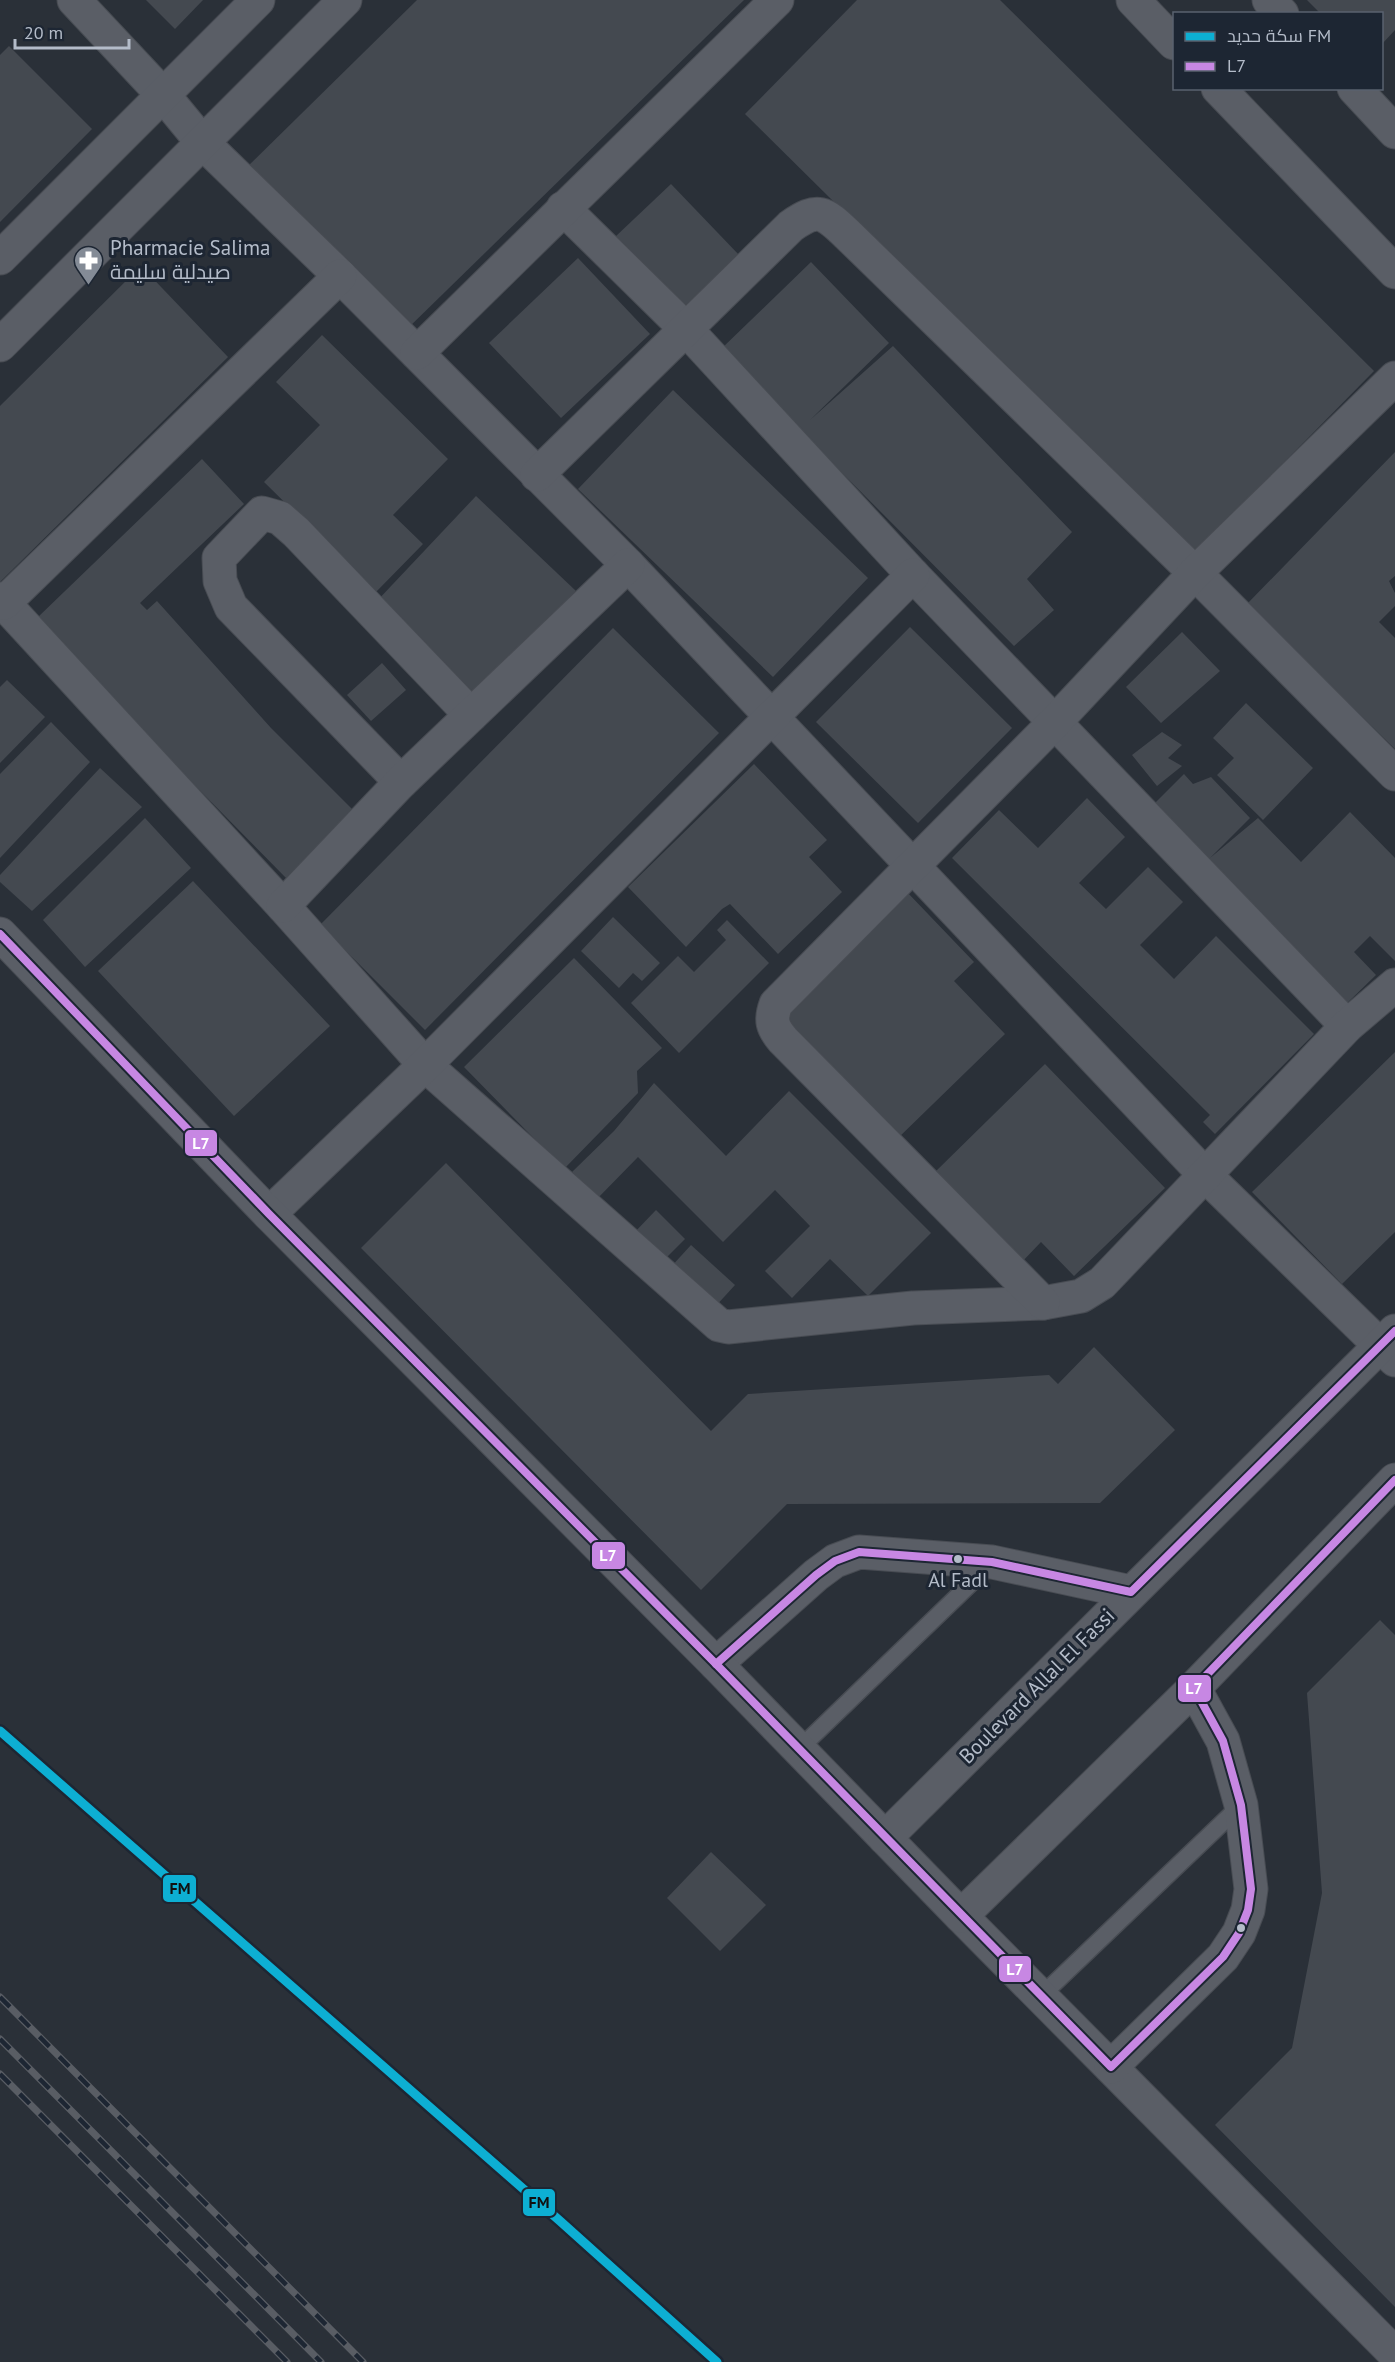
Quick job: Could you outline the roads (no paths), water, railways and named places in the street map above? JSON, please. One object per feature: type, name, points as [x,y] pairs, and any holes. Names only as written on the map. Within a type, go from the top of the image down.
[{"type":"street","points":[[74,0],[164,96],[202,142],[340,276],[628,565],[1205,1175],[1390,1345]]},
{"type":"street","points":[[0,258],[258,0]]},
{"type":"street","points":[[0,345],[345,0]]},
{"type":"street","points":[[417,353],[777,0]]},
{"type":"street","points":[[1133,0],[1173,42]]},
{"type":"street","points":[[1269,0],[1280,12]]},
{"type":"street","points":[[1220,90],[1395,272]]},
{"type":"street","points":[[1356,90],[1395,132]]},
{"type":"street","points":[[563,208],[685,328],[913,575],[1347,1026]]},
{"type":"street","points":[[537,475],[791,226],[807,214],[818,213],[847,234],[1195,573],[1395,774]]},
{"type":"street","points":[[340,276],[2,601],[283,906],[425,1065],[719,1324],[728,1327],[913,1308],[1043,1303],[1082,1296],[1102,1283],[1347,1026],[1395,985]]},
{"type":"street","points":[[1043,1303],[773,1029],[771,1017],[776,1004],[1054,723],[1195,573],[1395,378]]},
{"type":"street","points":[[401,782],[231,607],[220,581],[219,558],[262,513],[280,518],[296,532],[471,715]]},
{"type":"street","points":[[283,906],[401,782],[628,565]]},
{"type":"street","points":[[269,1214],[425,1065],[913,575]]},
{"type":"street","points":[[0,934],[269,1214],[716,1664],[961,1916],[1395,2355]]},
{"type":"street","name":"Boulevard Allal El Fassi","points":[[885,1838],[1131,1592],[1390,1345]]},
{"type":"street","points":[[961,1916],[1194,1688],[1395,1480]]},
{"type":"street","points":[[716,1664],[816,1575],[835,1561],[859,1552],[993,1562],[1131,1592]]},
{"type":"street","points":[[1111,2067],[1223,1957],[1239,1933],[1248,1910],[1251,1889],[1241,1805],[1223,1742],[1194,1688]]},
{"type":"lane","points":[[798,1750],[993,1562]]},
{"type":"lane","points":[[1041,1996],[1241,1805]]},
{"type":"railway","points":[[0,1997],[363,2362]]},
{"type":"railway","points":[[0,2039],[321,2362]]},
{"type":"railway","points":[[0,2074],[287,2362]]},
{"type":"rail line","name":"FM","points":[[0,1731],[560,2221],[717,2362]]},
{"type":"place","name":"Pharmacie Salima صيدلية سليمة","points":[[89,286]]},
{"type":"place","name":"Al Fadl","points":[[958,1559]]}]
